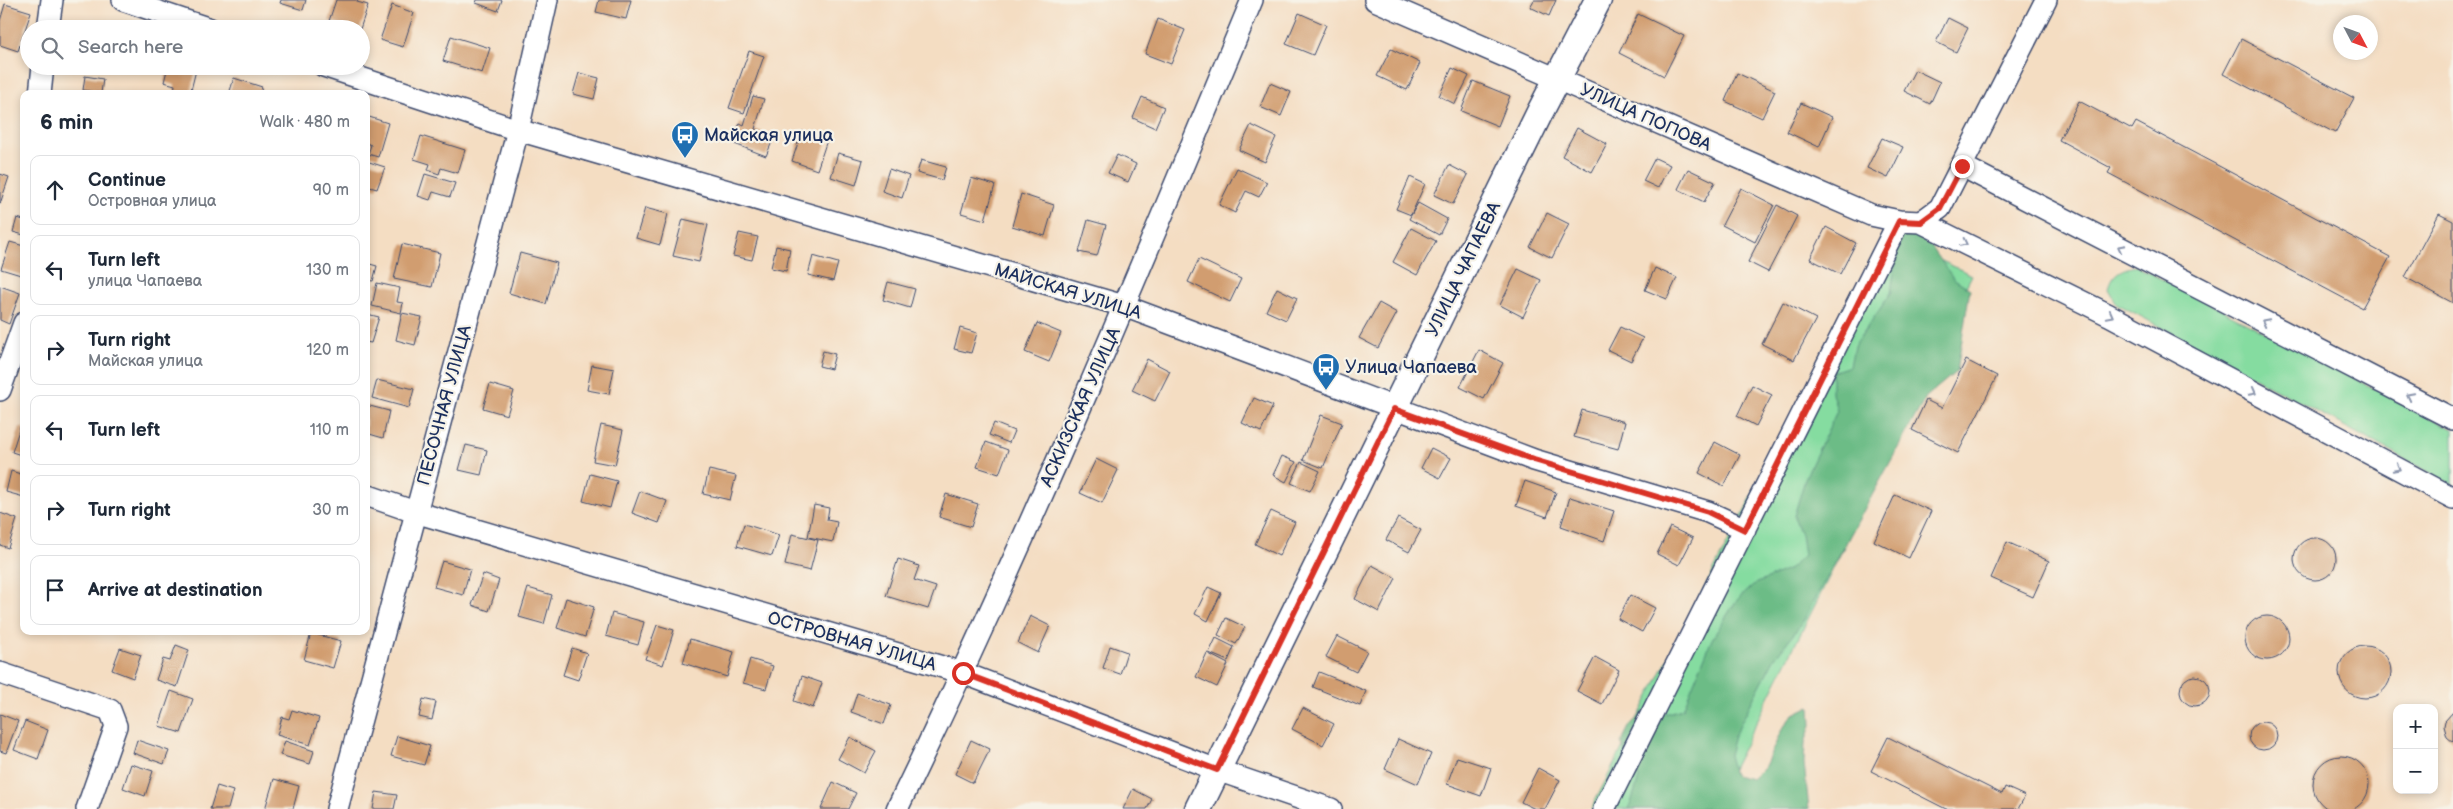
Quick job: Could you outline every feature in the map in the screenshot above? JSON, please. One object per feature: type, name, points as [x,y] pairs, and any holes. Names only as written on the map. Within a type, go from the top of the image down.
[{"type":"street","points":[[49,20],[52,0]]},
{"type":"street","points":[[123,0],[183,20]]},
{"type":"street","name":"ПЕСОЧНАЯ УЛИЦА","points":[[337,809],[518,130],[547,0]]},
{"type":"street","name":"АСКИЗСКАЯ УЛИЦА","points":[[897,809],[963,673],[1124,306],[1252,0]]},
{"type":"street","name":"УЛИЦА ПОПОВА","points":[[1375,0],[1557,77],[1871,215],[1899,221],[1921,222]]},
{"type":"street","name":"УЛИЦА ЧАПАЕВА","points":[[1198,809],[1557,77],[1598,0]]},
{"type":"street","points":[[2046,0],[1940,208],[1921,222],[2109,315],[2453,498]]},
{"type":"street","points":[[40,90],[42,75]]},
{"type":"street","name":"МАЙСКАЯ УЛИЦА","points":[[351,75],[518,130],[1124,306],[1534,460],[1708,512],[1745,530]]},
{"type":"street","points":[[1962,166],[2453,419]]},
{"type":"street","points":[[1604,809],[1899,221]]},
{"type":"street","points":[[8,377],[20,336]]},
{"type":"street","name":"ОСТРОВНАЯ УЛИЦА","points":[[370,496],[415,512],[963,673],[1217,770],[1331,809]]},
{"type":"street","points":[[0,673],[110,710],[116,726],[87,809]]},
{"type":"green space","points":[[1917,234],[1931,246],[1953,278],[1970,289],[1957,371],[1926,397],[1802,623],[1774,659],[1734,736],[1729,755],[1734,775],[1752,779],[1765,766],[1781,731],[1792,715],[1810,706],[1811,725],[1805,743],[1804,763],[1809,809],[1629,809],[1639,778],[1621,743],[1630,725],[1643,712],[1664,714],[1683,709],[1712,639],[1736,601],[1753,585],[1790,569],[1804,555],[1801,535],[1794,516],[1806,476],[1837,411],[1832,393],[1832,372],[1850,366],[1854,346],[1891,293],[1899,237]]},
{"type":"green space","points":[[1886,235],[1972,275],[1906,405],[1913,409],[1713,809],[1591,809]]},
{"type":"green space","points":[[2136,266],[2453,429],[2453,485],[2116,303],[2108,289],[2112,279],[2122,270]]},
{"type":"building","points":[[281,0],[306,0],[303,10],[280,3]]},
{"type":"building","points":[[336,0],[358,0],[357,2],[368,5],[363,20],[329,20]]},
{"type":"building","points":[[477,0],[502,0],[498,11],[476,3]]},
{"type":"building","points":[[599,0],[631,0],[626,19],[596,12]]},
{"type":"building","points":[[1534,0],[1556,0],[1549,16],[1530,7]]},
{"type":"building","points":[[5,4],[31,12],[28,20],[20,20],[20,45],[18,51],[0,45],[0,21]]},
{"type":"building","points":[[392,5],[414,13],[403,47],[380,40]]},
{"type":"building","points":[[1299,13],[1326,25],[1313,55],[1286,44]]},
{"type":"building","points":[[1638,14],[1684,36],[1664,76],[1619,53]]},
{"type":"building","points":[[1948,18],[1968,28],[1956,52],[1936,42]]},
{"type":"building","points":[[1158,19],[1185,30],[1171,64],[1145,54]]},
{"type":"building","points":[[451,36],[490,48],[482,73],[443,61]]},
{"type":"building","points":[[2241,39],[2354,98],[2335,133],[2223,74]]},
{"type":"building","points":[[1391,49],[1420,63],[1407,90],[1377,76]]},
{"type":"building","points":[[749,51],[764,56],[744,113],[729,108]]},
{"type":"building","points":[[1452,68],[1469,76],[1455,104],[1439,96]]},
{"type":"building","points":[[1915,70],[1940,82],[1930,104],[1904,91]]},
{"type":"building","points":[[579,73],[599,78],[594,99],[573,94]]},
{"type":"building","points":[[1737,73],[1775,91],[1762,118],[1725,101]]},
{"type":"building","points":[[166,75],[195,75],[191,90],[174,90],[175,85],[164,82]]},
{"type":"building","points":[[85,76],[103,79],[101,90],[83,90]]},
{"type":"building","points":[[234,78],[262,87],[261,90],[230,90]]},
{"type":"building","points":[[1473,81],[1510,96],[1498,126],[1461,111]]},
{"type":"building","points":[[1270,83],[1291,92],[1281,116],[1260,107]]},
{"type":"building","points":[[753,96],[764,99],[755,129],[774,137],[766,156],[732,143],[740,123],[744,125]]},
{"type":"building","points":[[1142,97],[1164,107],[1155,128],[1133,118]]},
{"type":"building","points":[[2079,101],[2132,129],[2136,122],[2390,257],[2362,308],[2108,173],[2111,168],[2059,140]]},
{"type":"building","points":[[1801,103],[1832,117],[1819,147],[1787,132]]},
{"type":"building","points":[[370,117],[388,123],[378,157],[370,155]]},
{"type":"building","points":[[1251,125],[1276,137],[1265,162],[1239,150]]},
{"type":"building","points":[[1577,128],[1607,144],[1592,172],[1562,156]]},
{"type":"building","points":[[802,131],[827,140],[817,170],[792,161]]},
{"type":"building","points":[[421,136],[465,150],[458,173],[441,168],[439,174],[428,170],[430,164],[414,159]]},
{"type":"building","points":[[1882,138],[1903,147],[1888,178],[1867,168]]},
{"type":"building","points":[[838,153],[863,160],[856,185],[831,177]]},
{"type":"building","points":[[1117,155],[1136,164],[1128,182],[1108,173]]},
{"type":"building","points":[[1655,158],[1670,165],[1658,188],[1643,181]]},
{"type":"building","points":[[921,160],[946,167],[942,180],[917,173]]},
{"type":"building","points":[[370,162],[385,167],[377,189],[370,187]]},
{"type":"building","points":[[1449,165],[1468,175],[1453,204],[1434,195]]},
{"type":"building","points":[[1237,168],[1267,182],[1259,197],[1246,191],[1235,213],[1219,205]]},
{"type":"building","points":[[889,169],[909,176],[902,198],[882,191]]},
{"type":"building","points":[[1688,169],[1715,182],[1704,202],[1678,189]]},
{"type":"building","points":[[0,174],[9,177],[0,204]]},
{"type":"building","points":[[425,174],[455,183],[450,197],[433,192],[430,200],[418,196]]},
{"type":"building","points":[[1410,177],[1425,184],[1411,215],[1396,209]]},
{"type":"building","points":[[971,178],[995,185],[985,220],[961,213]]},
{"type":"building","points":[[1741,188],[1774,205],[1755,242],[1722,225]]},
{"type":"building","points":[[1021,194],[1054,205],[1045,236],[1012,226]]},
{"type":"building","points":[[1418,203],[1447,219],[1439,235],[1409,219]]},
{"type":"building","points":[[1777,205],[1797,216],[1768,272],[1748,262]]},
{"type":"building","points":[[645,208],[668,214],[660,245],[636,238]]},
{"type":"building","points":[[1547,213],[1569,224],[1552,258],[1530,247]]},
{"type":"building","points":[[2439,214],[2453,221],[2453,303],[2405,277]]},
{"type":"building","points":[[17,218],[20,219],[20,234],[13,232]]},
{"type":"building","points":[[683,219],[708,225],[699,262],[673,256]]},
{"type":"building","points":[[1088,220],[1106,225],[1097,256],[1079,252]]},
{"type":"building","points":[[1826,227],[1856,243],[1840,274],[1810,259]]},
{"type":"building","points":[[1411,228],[1436,241],[1417,275],[1393,262]]},
{"type":"building","points":[[739,233],[758,237],[752,260],[733,256]]},
{"type":"building","points":[[10,242],[20,245],[20,275],[1,269]]},
{"type":"building","points":[[402,244],[440,253],[432,287],[394,279]]},
{"type":"building","points":[[776,246],[790,249],[786,271],[771,268]]},
{"type":"building","points":[[520,253],[557,263],[546,304],[509,293]]},
{"type":"building","points":[[813,256],[838,263],[833,281],[808,275]]},
{"type":"building","points":[[1199,259],[1241,279],[1230,302],[1188,282]]},
{"type":"building","points":[[370,264],[377,266],[373,281],[370,281]]},
{"type":"building","points":[[1655,268],[1677,278],[1667,299],[1645,290]]},
{"type":"building","points":[[1518,269],[1541,280],[1523,317],[1500,305]]},
{"type":"building","points":[[888,282],[915,289],[910,308],[883,300]]},
{"type":"building","points":[[377,283],[400,288],[397,302],[403,303],[401,313],[372,306]]},
{"type":"building","points":[[0,286],[20,293],[9,324],[0,320]]},
{"type":"building","points":[[1277,288],[1297,298],[1286,320],[1266,311]]},
{"type":"building","points":[[1783,302],[1816,319],[1794,360],[1762,344]]},
{"type":"building","points":[[1379,303],[1397,313],[1378,348],[1359,338]]},
{"type":"building","points":[[402,313],[422,317],[415,345],[396,340]]},
{"type":"building","points":[[370,315],[379,317],[370,343]]},
{"type":"building","points":[[1037,323],[1061,333],[1049,362],[1025,352]]},
{"type":"building","points":[[1620,327],[1643,338],[1631,361],[1608,350]]},
{"type":"building","points":[[960,328],[977,333],[971,353],[954,349]]},
{"type":"building","points":[[1479,350],[1503,363],[1484,399],[1460,387]]},
{"type":"building","points":[[823,351],[835,354],[831,369],[819,366]]},
{"type":"building","points":[[1147,359],[1170,371],[1155,401],[1132,390]]},
{"type":"building","points":[[1966,360],[1997,376],[1958,453],[1912,430],[1926,400],[1942,408]]},
{"type":"building","points":[[592,365],[614,369],[609,394],[587,390]]},
{"type":"building","points":[[377,380],[414,389],[409,408],[372,398]]},
{"type":"building","points":[[490,384],[514,391],[507,415],[483,408]]},
{"type":"building","points":[[1752,385],[1772,395],[1756,426],[1737,416]]},
{"type":"building","points":[[1254,398],[1273,406],[1261,432],[1242,423]]},
{"type":"building","points":[[370,406],[389,411],[383,438],[370,434]]},
{"type":"building","points":[[1582,410],[1625,422],[1618,449],[1574,437]]},
{"type":"building","points":[[1321,415],[1342,423],[1323,468],[1303,460]]},
{"type":"building","points":[[994,423],[1014,431],[1009,443],[989,435]]},
{"type":"building","points":[[601,425],[623,430],[615,465],[593,461]]},
{"type":"building","points":[[20,427],[20,455],[12,452]]},
{"type":"building","points":[[986,442],[1008,450],[999,474],[977,467]]},
{"type":"building","points":[[1715,442],[1740,455],[1724,486],[1699,473]]},
{"type":"building","points":[[466,445],[487,450],[481,475],[459,470]]},
{"type":"building","points":[[1431,448],[1451,458],[1440,478],[1421,468]]},
{"type":"building","points":[[1282,456],[1296,462],[1286,482],[1273,475]]},
{"type":"building","points":[[1096,459],[1118,470],[1102,503],[1080,493]]},
{"type":"building","points":[[1301,462],[1320,471],[1310,491],[1291,483]]},
{"type":"building","points":[[709,470],[736,476],[730,500],[703,494]]},
{"type":"building","points":[[11,471],[20,474],[20,496],[6,492]]},
{"type":"building","points":[[590,474],[617,481],[610,508],[583,501]]},
{"type":"building","points":[[1525,481],[1556,492],[1547,517],[1516,506]]},
{"type":"building","points":[[640,491],[667,501],[659,523],[632,513]]},
{"type":"building","points":[[946,494],[978,504],[971,527],[939,517]]},
{"type":"building","points":[[1895,495],[1931,511],[1909,558],[1874,541]]},
{"type":"building","points":[[1570,497],[1614,511],[1604,541],[1561,526]]},
{"type":"building","points":[[814,505],[829,508],[827,520],[837,522],[833,542],[808,537]]},
{"type":"building","points":[[1271,511],[1295,522],[1279,556],[1255,544]]},
{"type":"building","points":[[0,513],[17,519],[8,548],[0,545]]},
{"type":"building","points":[[1398,518],[1421,530],[1409,552],[1386,540]]},
{"type":"building","points":[[744,524],[779,535],[772,556],[737,546]]},
{"type":"building","points":[[1670,527],[1693,538],[1679,565],[1657,554]]},
{"type":"building","points":[[792,534],[818,540],[810,571],[785,565]]},
{"type":"building","points":[[2315,538],[2330,544],[2336,559],[2330,574],[2315,580],[2300,574],[2294,559],[2300,544]]},
{"type":"building","points":[[2007,542],[2049,561],[2033,597],[1991,578]]},
{"type":"building","points":[[898,559],[919,566],[914,580],[936,587],[928,609],[886,596]]},
{"type":"building","points":[[442,561],[470,569],[463,595],[434,587]]},
{"type":"building","points":[[1372,565],[1396,578],[1379,612],[1355,599]]},
{"type":"building","points":[[483,574],[499,580],[489,611],[472,605]]},
{"type":"building","points":[[1208,587],[1221,593],[1208,621],[1195,614]]},
{"type":"building","points":[[528,588],[552,595],[544,624],[519,617]]},
{"type":"building","points":[[1630,595],[1655,608],[1642,632],[1618,619]]},
{"type":"building","points":[[566,598],[594,607],[585,637],[557,628]]},
{"type":"building","points":[[612,613],[644,622],[638,645],[606,636]]},
{"type":"building","points":[[1030,616],[1050,626],[1038,653],[1018,643]]},
{"type":"building","points":[[2267,616],[2279,620],[2285,626],[2289,638],[2285,650],[2279,656],[2267,660],[2255,656],[2249,650],[2245,638],[2249,626],[2255,620]]},
{"type":"building","points":[[1226,618],[1245,627],[1236,644],[1218,635]]},
{"type":"building","points":[[657,625],[674,630],[663,665],[645,659]]},
{"type":"building","points":[[310,635],[318,635],[341,641],[333,668],[304,660]]},
{"type":"building","points":[[1337,636],[1367,651],[1356,672],[1326,657]]},
{"type":"building","points":[[1216,638],[1234,647],[1228,661],[1209,653]]},
{"type":"building","points":[[690,639],[734,652],[727,677],[683,663]]},
{"type":"building","points":[[176,645],[189,650],[177,687],[156,680],[163,659],[170,661]]},
{"type":"building","points":[[1110,646],[1127,652],[1120,674],[1103,668]]},
{"type":"building","points":[[2365,646],[2375,648],[2383,654],[2389,662],[2391,672],[2389,682],[2383,690],[2375,696],[2365,698],[2355,696],[2347,690],[2341,682],[2339,672],[2341,662],[2347,654],[2355,648]]},
{"type":"building","points":[[120,648],[141,655],[133,678],[112,670]]},
{"type":"building","points":[[572,648],[587,653],[578,680],[563,675]]},
{"type":"building","points":[[1207,653],[1228,664],[1217,687],[1196,677]]},
{"type":"building","points":[[1595,657],[1619,670],[1602,704],[1577,691]]},
{"type":"building","points":[[750,659],[773,666],[766,689],[743,683]]},
{"type":"building","points":[[1319,672],[1366,691],[1360,706],[1313,687]]},
{"type":"building","points":[[802,676],[822,683],[813,708],[794,701]]},
{"type":"building","points":[[2195,676],[2206,680],[2210,691],[2206,702],[2195,706],[2184,702],[2180,691],[2184,680]]},
{"type":"building","points":[[171,691],[193,699],[181,733],[159,726]]},
{"type":"building","points":[[857,693],[891,705],[884,724],[851,712]]},
{"type":"building","points":[[423,699],[436,702],[432,720],[419,717]]},
{"type":"building","points":[[1303,708],[1334,724],[1323,745],[1292,729]]},
{"type":"building","points":[[292,710],[319,718],[310,745],[277,735],[282,717],[289,719]]},
{"type":"building","points":[[2453,712],[2453,742],[2447,737],[2444,726],[2445,721]]},
{"type":"building","points":[[0,714],[18,721],[6,753],[0,751]]},
{"type":"building","points":[[25,721],[48,730],[38,759],[14,750]]},
{"type":"building","points":[[2263,722],[2273,726],[2277,736],[2273,746],[2263,750],[2253,746],[2249,736],[2253,726]]},
{"type":"building","points":[[397,736],[430,746],[424,765],[391,756]]},
{"type":"building","points":[[850,737],[876,751],[864,773],[838,759]]},
{"type":"building","points":[[1888,737],[2002,794],[2005,787],[2025,796],[2018,809],[1946,809],[1871,771]]},
{"type":"building","points":[[1398,739],[1431,754],[1418,784],[1385,769]]},
{"type":"building","points":[[137,740],[169,751],[164,764],[133,753]]},
{"type":"building","points":[[971,740],[990,749],[973,783],[955,774]]},
{"type":"building","points":[[285,741],[314,751],[310,764],[280,755]]},
{"type":"building","points":[[2341,756],[2352,758],[2361,764],[2367,773],[2367,795],[2361,804],[2352,810],[2330,810],[2321,804],[2315,795],[2313,784],[2315,773],[2321,764],[2330,758]]},
{"type":"building","points":[[1457,757],[1491,768],[1481,796],[1447,784]]},
{"type":"building","points":[[131,764],[153,771],[145,796],[123,788]]},
{"type":"building","points":[[1538,768],[1560,780],[1545,809],[1535,809],[1521,802]]},
{"type":"building","points":[[274,779],[299,786],[293,809],[265,809]]},
{"type":"building","points":[[833,782],[856,793],[848,809],[821,809]]},
{"type":"building","points":[[217,786],[233,791],[228,809],[210,809]]},
{"type":"building","points":[[1133,789],[1152,799],[1147,809],[1123,809]]},
{"type":"building","points":[[376,792],[397,795],[394,809],[373,809]]},
{"type":"place","name":"Майская улица","points":[[685,159]]},
{"type":"place","name":"Улица Чапаева","points":[[1326,391]]},
{"type":"route","points":[[963,673],[1217,770],[1394,409],[1534,460],[1708,512],[1745,530],[1899,221],[1921,222],[1940,208],[1962,166]]}]
